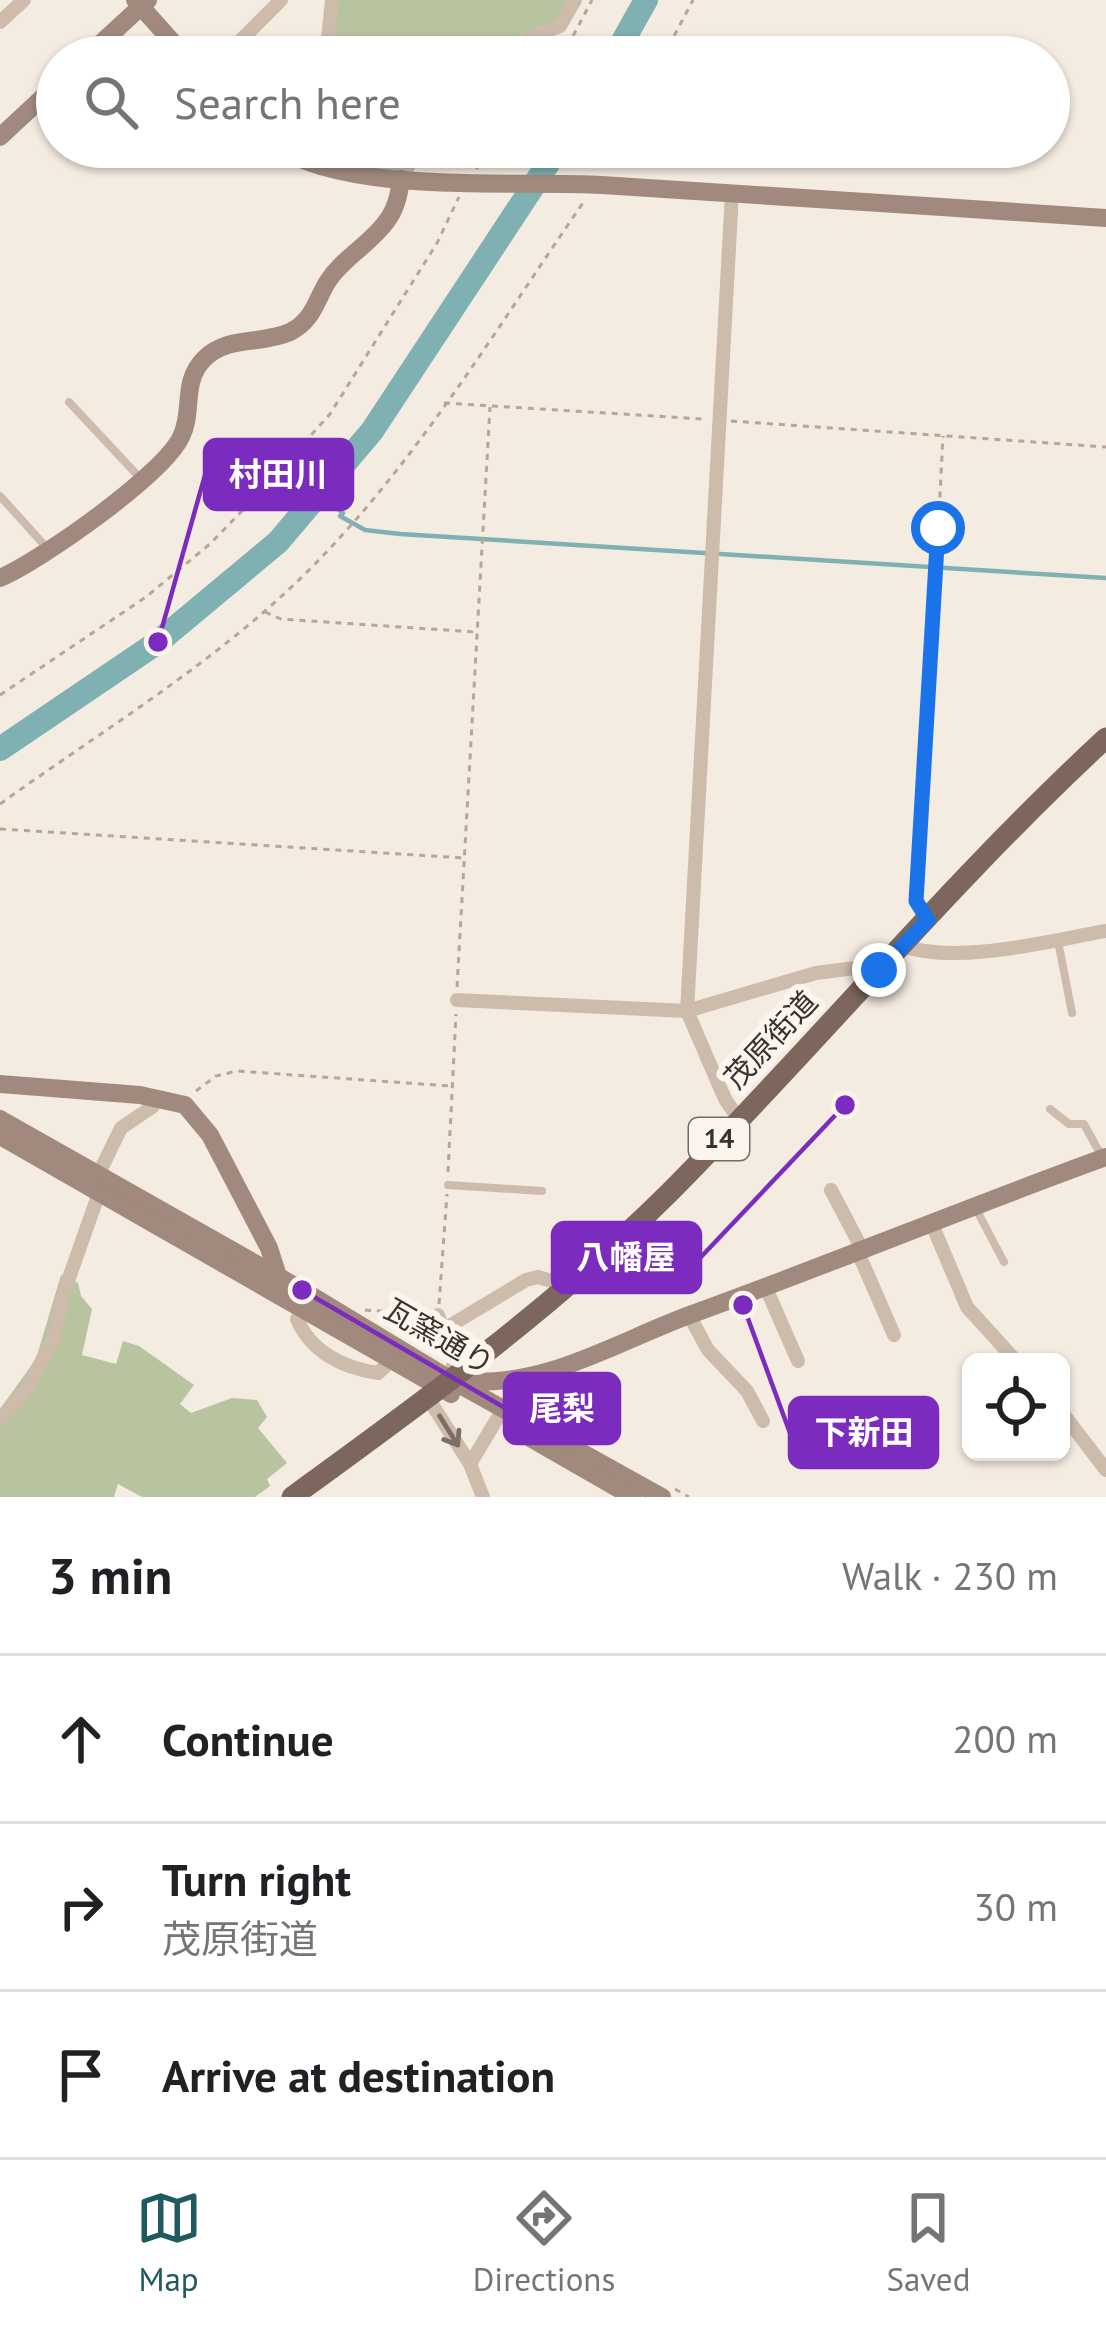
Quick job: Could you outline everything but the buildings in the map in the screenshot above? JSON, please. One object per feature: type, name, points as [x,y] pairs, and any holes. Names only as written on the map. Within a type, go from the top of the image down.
[{"type":"main road","name":"茂原街道","points":[[292,1497],[440,1389],[569,1286],[669,1193],[1106,738]]},
{"type":"street","points":[[0,22],[24,0]]},
{"type":"street","points":[[245,36],[280,0]]},
{"type":"street","points":[[328,36],[332,0]]},
{"type":"street","points":[[535,36],[560,26],[575,0]]},
{"type":"street","points":[[107,36],[141,2],[169,36]]},
{"type":"street","points":[[0,137],[36,104]]},
{"type":"street","points":[[338,168],[401,179],[596,185],[1106,218]]},
{"type":"street","points":[[0,578],[116,503],[165,459],[182,436],[190,381],[204,359],[225,346],[274,337],[300,325],[316,309],[326,283],[386,223],[407,168]]},
{"type":"street","points":[[732,194],[687,1011],[738,1118]]},
{"type":"street","points":[[903,946],[920,952],[959,952],[1106,931]]},
{"type":"street","points":[[457,1000],[687,1011],[816,973],[863,967],[879,970]]},
{"type":"street","points":[[0,1084],[158,1098],[184,1105],[210,1135],[269,1248],[278,1276]]},
{"type":"street","points":[[0,1420],[26,1390],[53,1340],[63,1295],[121,1128],[158,1098]]},
{"type":"street","name":"瓦窯通り","points":[[0,1119],[391,1362],[633,1497]]},
{"type":"street","name":"瓦窯通り","points":[[0,1136],[278,1276],[347,1317],[440,1389],[662,1497]]},
{"type":"street","points":[[440,1389],[509,1382],[549,1372],[1104,1157]]},
{"type":"street","points":[[831,1190],[894,1335]]},
{"type":"street","points":[[931,1222],[967,1307],[1009,1353]]},
{"type":"street","points":[[441,1331],[526,1280],[538,1277],[569,1286]]},
{"type":"street","points":[[766,1288],[798,1361]]},
{"type":"street","points":[[438,1315],[454,1360],[440,1389],[483,1497]]},
{"type":"street","points":[[689,1315],[708,1350],[747,1391],[764,1421]]},
{"type":"street","points":[[470,1464],[496,1419]]},
{"type":"street","points":[[1070,1423],[1106,1470]]},
{"type":"lane","points":[[70,402],[141,479]]},
{"type":"lane","points":[[0,496],[49,550]]},
{"type":"lane","points":[[1058,939],[1072,1013]]},
{"type":"lane","points":[[1050,1109],[1069,1124],[1084,1124],[1104,1157]]},
{"type":"lane","points":[[448,1185],[542,1191]]},
{"type":"lane","points":[[974,1206],[1004,1262]]},
{"type":"path","points":[[573,36],[592,0]]},
{"type":"path","points":[[674,36],[693,0]]},
{"type":"path","points":[[0,694],[146,597],[211,543],[264,488],[330,414],[437,243],[477,168]]},
{"type":"path","points":[[0,804],[133,713],[263,611],[359,517],[444,403],[605,168]]},
{"type":"path","points":[[444,403],[1106,447]]},
{"type":"path","points":[[347,1317],[365,1310],[438,1315],[490,407]]},
{"type":"path","points":[[928,920],[916,901],[943,434]]},
{"type":"path","points":[[263,611],[280,620],[477,632]]},
{"type":"path","points":[[0,829],[464,858]]},
{"type":"path","points":[[184,1105],[216,1076],[237,1071],[452,1086]]},
{"type":"green space","points":[[332,0],[575,0],[560,26],[539,36],[328,36]]},
{"type":"green space","points":[[340,168],[407,168],[401,179]]},
{"type":"green space","points":[[61,1275],[78,1283],[92,1309],[82,1355],[116,1364],[123,1341],[139,1346],[194,1385],[180,1404],[191,1413],[232,1398],[257,1400],[267,1417],[258,1428],[287,1463],[267,1479],[270,1486],[255,1497],[142,1497],[118,1484],[114,1497],[0,1497],[0,1409],[36,1359]]},
{"type":"waterway","points":[[626,36],[646,0]]},
{"type":"waterway","points":[[0,749],[158,642],[278,542],[372,431],[545,168]]},
{"type":"waterway","points":[[321,495],[343,513],[340,516],[365,530],[400,534],[1106,578]]},
{"type":"place","name":"村田川","points":[[158,642]]},
{"type":"place","name":"八幡屋","points":[[845,1105]]},
{"type":"place","name":"尾梨","points":[[302,1290]]},
{"type":"place","name":"下新田","points":[[743,1305]]},
{"type":"route","points":[[879,970],[928,920],[916,901],[938,528]]}]
